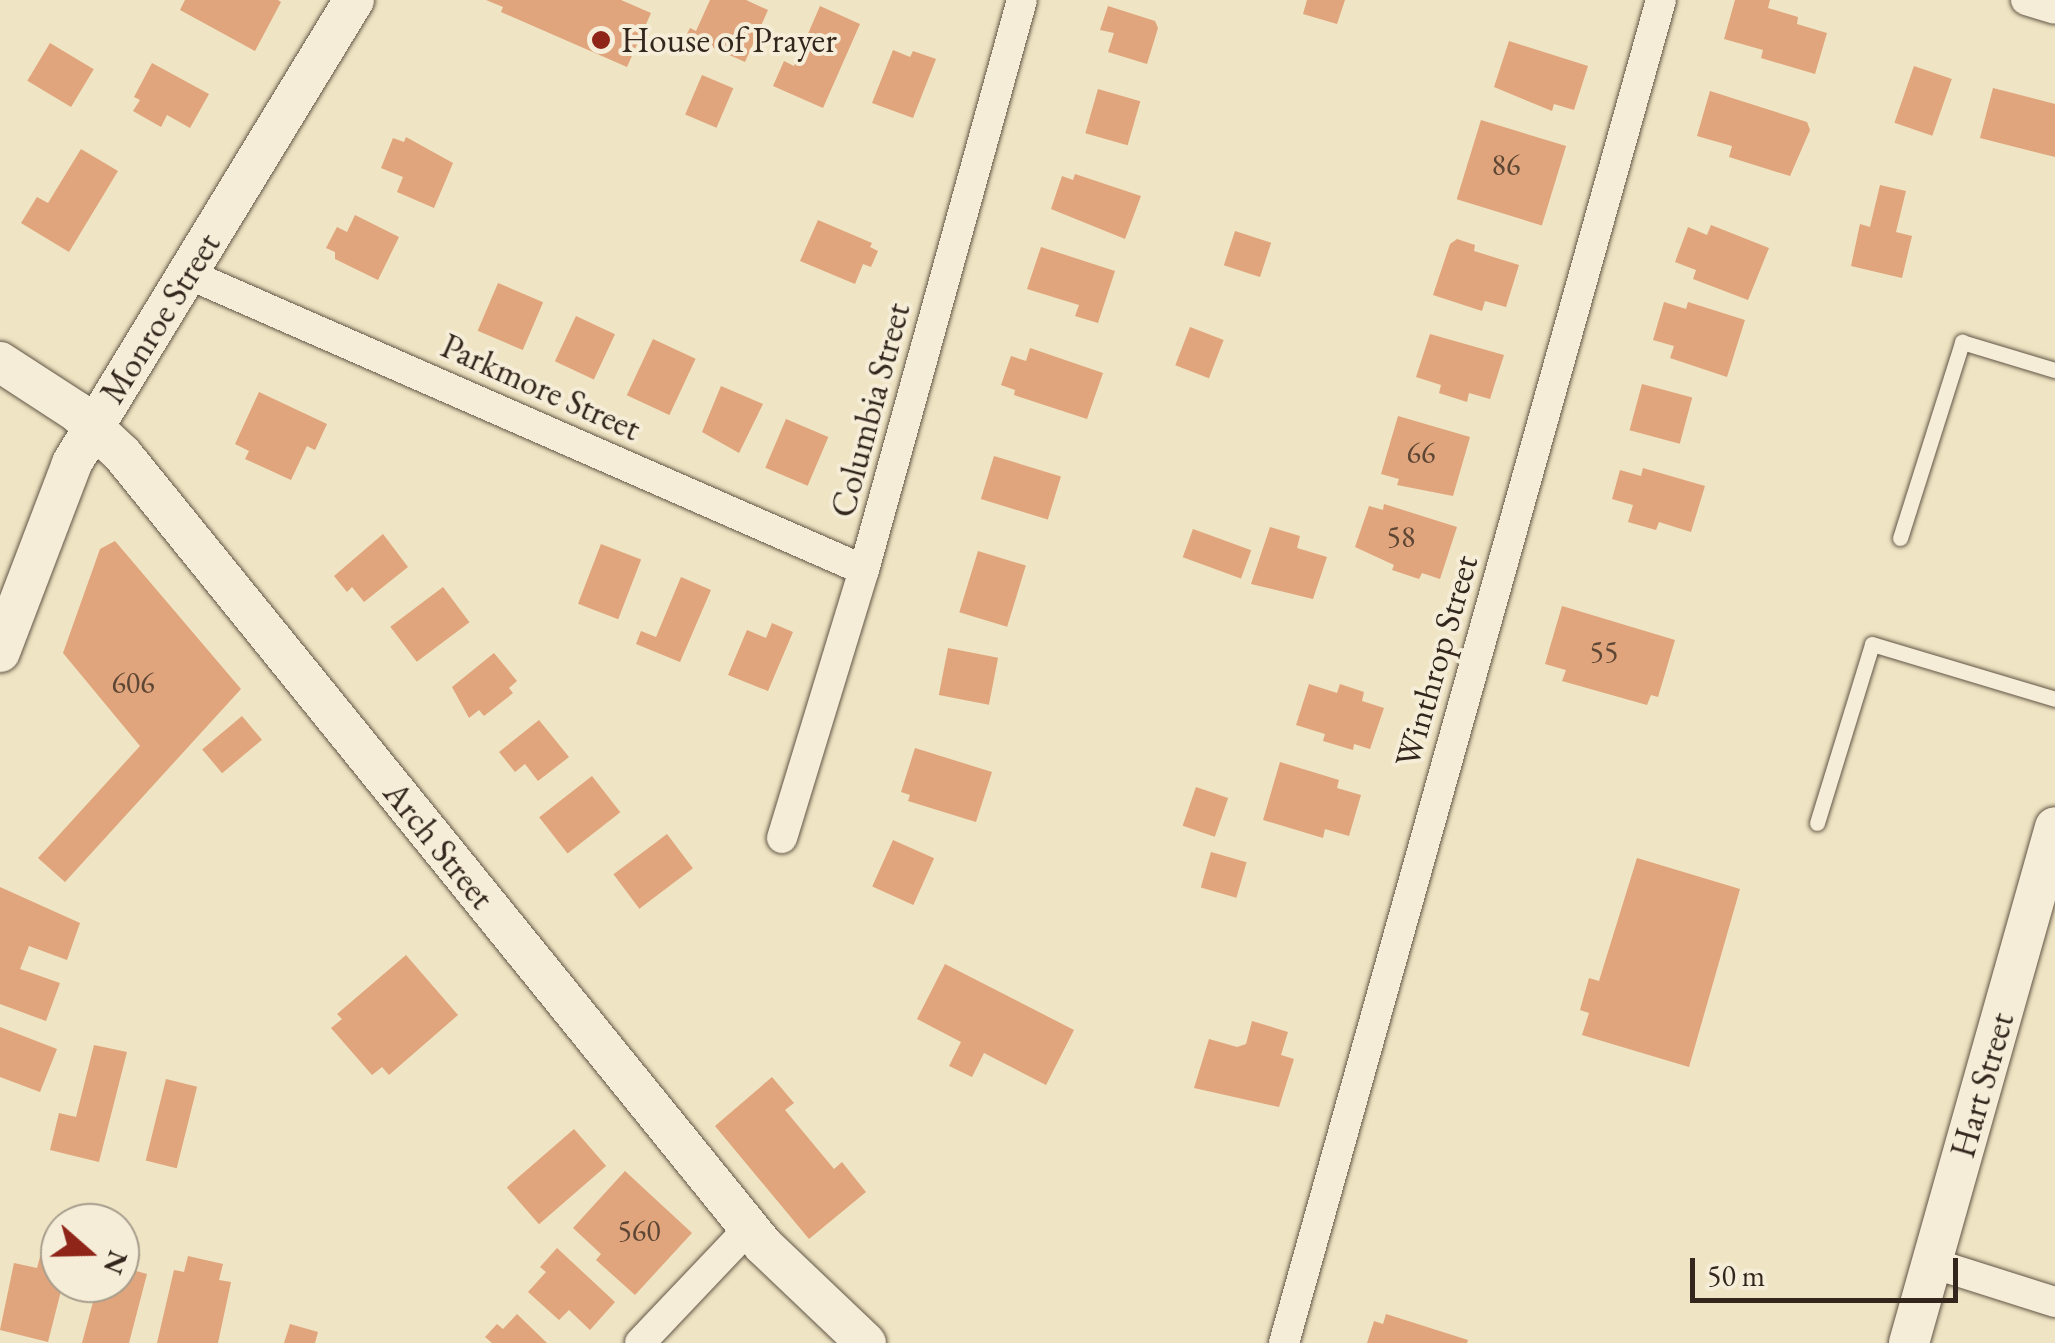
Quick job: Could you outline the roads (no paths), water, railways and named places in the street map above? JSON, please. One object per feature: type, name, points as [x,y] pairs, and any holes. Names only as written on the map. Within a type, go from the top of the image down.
[{"type":"main road","name":"Monroe Street","points":[[0,652],[55,500],[93,426],[354,0]]},
{"type":"main road","name":"Arch Street","points":[[0,362],[93,426],[130,463],[749,1228],[802,1287],[866,1343]]},
{"type":"main road","name":"Hart Street","points":[[1909,1343],[2055,827]]},
{"type":"street","name":"Columbia Street","points":[[782,838],[864,570],[1022,0]]},
{"type":"street","name":"Winthrop Street","points":[[1284,1343],[1661,0]]},
{"type":"street","points":[[2026,0],[2055,9]]},
{"type":"street","name":"Parkmore Street","points":[[188,274],[864,570]]},
{"type":"street","points":[[640,1343],[749,1228]]},
{"type":"street","points":[[1932,1264],[2055,1302]]},
{"type":"lane","points":[[1900,538],[1962,342],[2055,370]]},
{"type":"lane","points":[[1817,822],[1872,644],[2055,699]]},
{"type":"place","name":"House of Prayer","points":[[601,40]]}]
